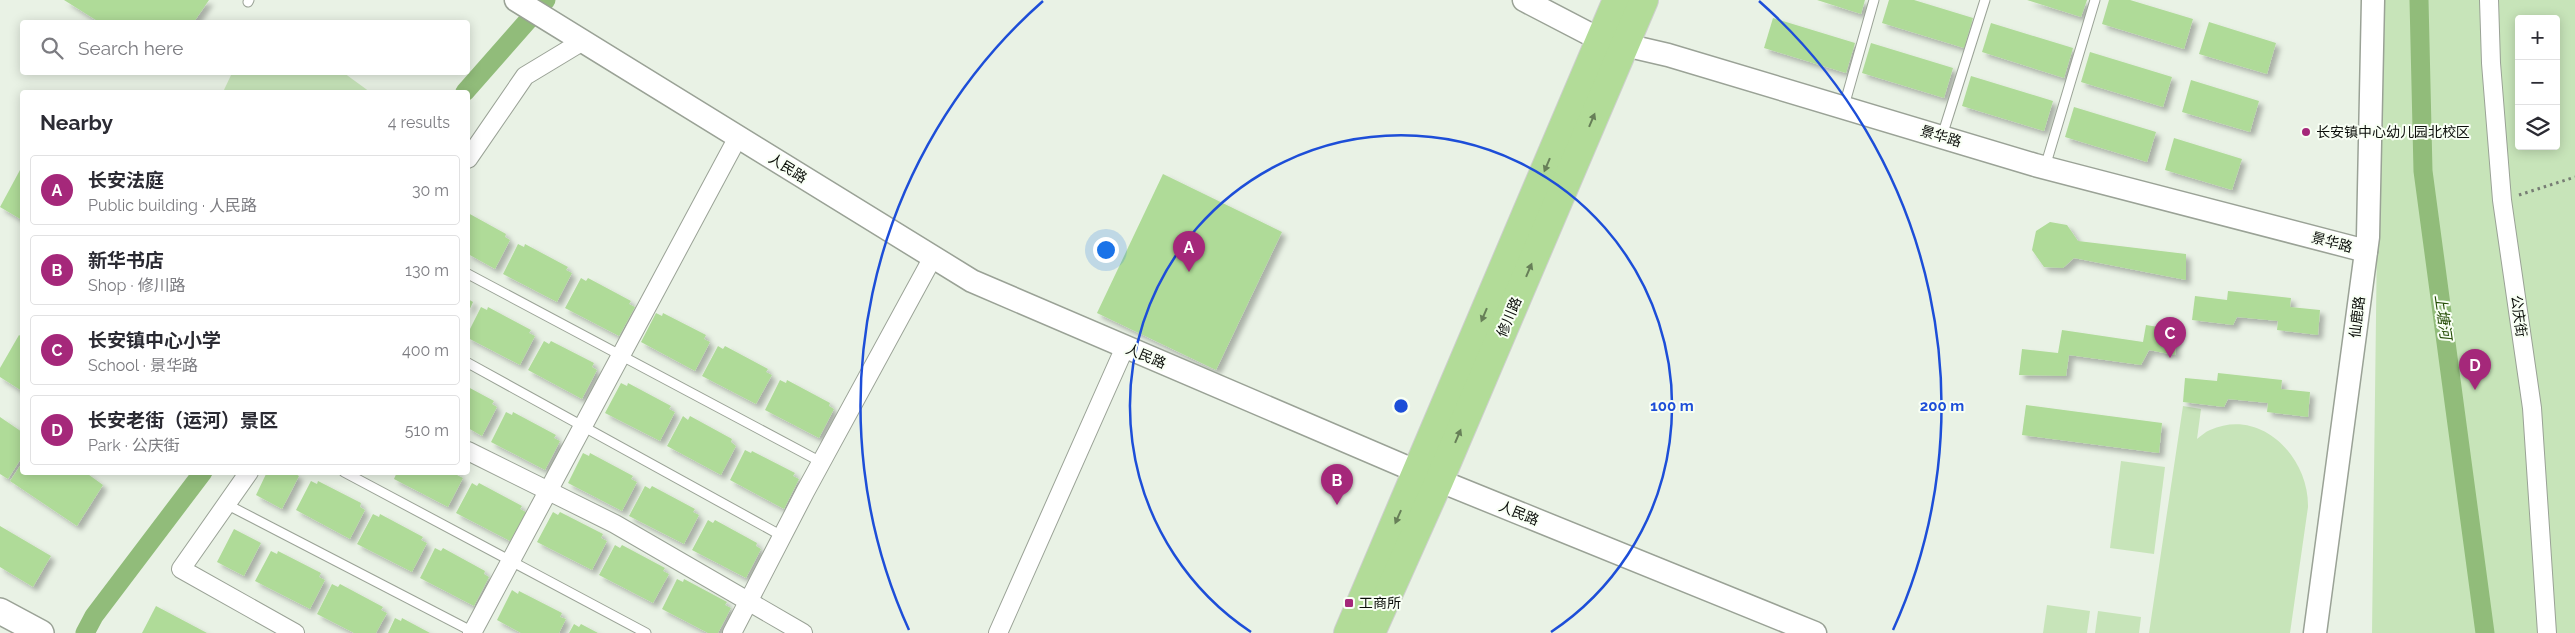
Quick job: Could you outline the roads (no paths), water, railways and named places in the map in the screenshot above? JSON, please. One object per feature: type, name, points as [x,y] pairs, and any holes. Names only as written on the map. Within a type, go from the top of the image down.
[{"type":"main road","name":"修川路","points":[[1612,42],[1617,0]]},
{"type":"main road","name":"修川路","points":[[1370,633],[1429,476],[1612,42],[1644,0]]},
{"type":"main road","name":"修川路","points":[[1348,633],[1429,476]]},
{"type":"main road","points":[[0,611],[33,629]]},
{"type":"street","name":"人民路","points":[[516,0],[972,281],[1429,476],[1815,633]]},
{"type":"street","name":"景华路","points":[[1524,0],[1612,42],[1668,54],[2045,168],[2366,251]]},
{"type":"street","name":"仙鹿路","points":[[2316,633],[2366,251],[2373,0]]},
{"type":"street","name":"公庆街","points":[[2489,0],[2491,64],[2502,200],[2532,408],[2546,627]]},
{"type":"street","points":[[470,156],[525,76],[578,38]]},
{"type":"street","points":[[473,633],[738,137]]},
{"type":"street","points":[[732,633],[821,462],[933,257]]},
{"type":"street","points":[[998,633],[1125,346]]},
{"type":"street","points":[[470,452],[615,524],[803,633]]},
{"type":"street","points":[[247,475],[181,569],[295,633]]},
{"type":"lane","points":[[1844,106],[1874,0]]},
{"type":"lane","points":[[1942,136],[1985,0]]},
{"type":"lane","points":[[2045,168],[2095,0]]},
{"type":"lane","points":[[470,275],[821,462]]},
{"type":"lane","points":[[470,364],[782,536]]},
{"type":"lane","points":[[350,475],[646,633]]},
{"type":"lane","points":[[226,504],[473,633]]},
{"type":"waterway","points":[[467,90],[546,0]]},
{"type":"waterway","name":"上塘河","points":[[2419,0],[2423,171],[2485,633]]},
{"type":"waterway","points":[[85,633],[94,616],[201,475]]},
{"type":"place","name":"长安镇中心幼儿园北校区","points":[[2306,132]]},
{"type":"place","name":"长安法庭","points":[[1189,272]]},
{"type":"place","name":"长安镇中心小学","points":[[2170,358]]},
{"type":"place","name":"长安老街（运河）景区","points":[[2475,390]]},
{"type":"place","name":"新华书店","points":[[1337,505]]},
{"type":"place","name":"工商所","points":[[1349,603]]}]
